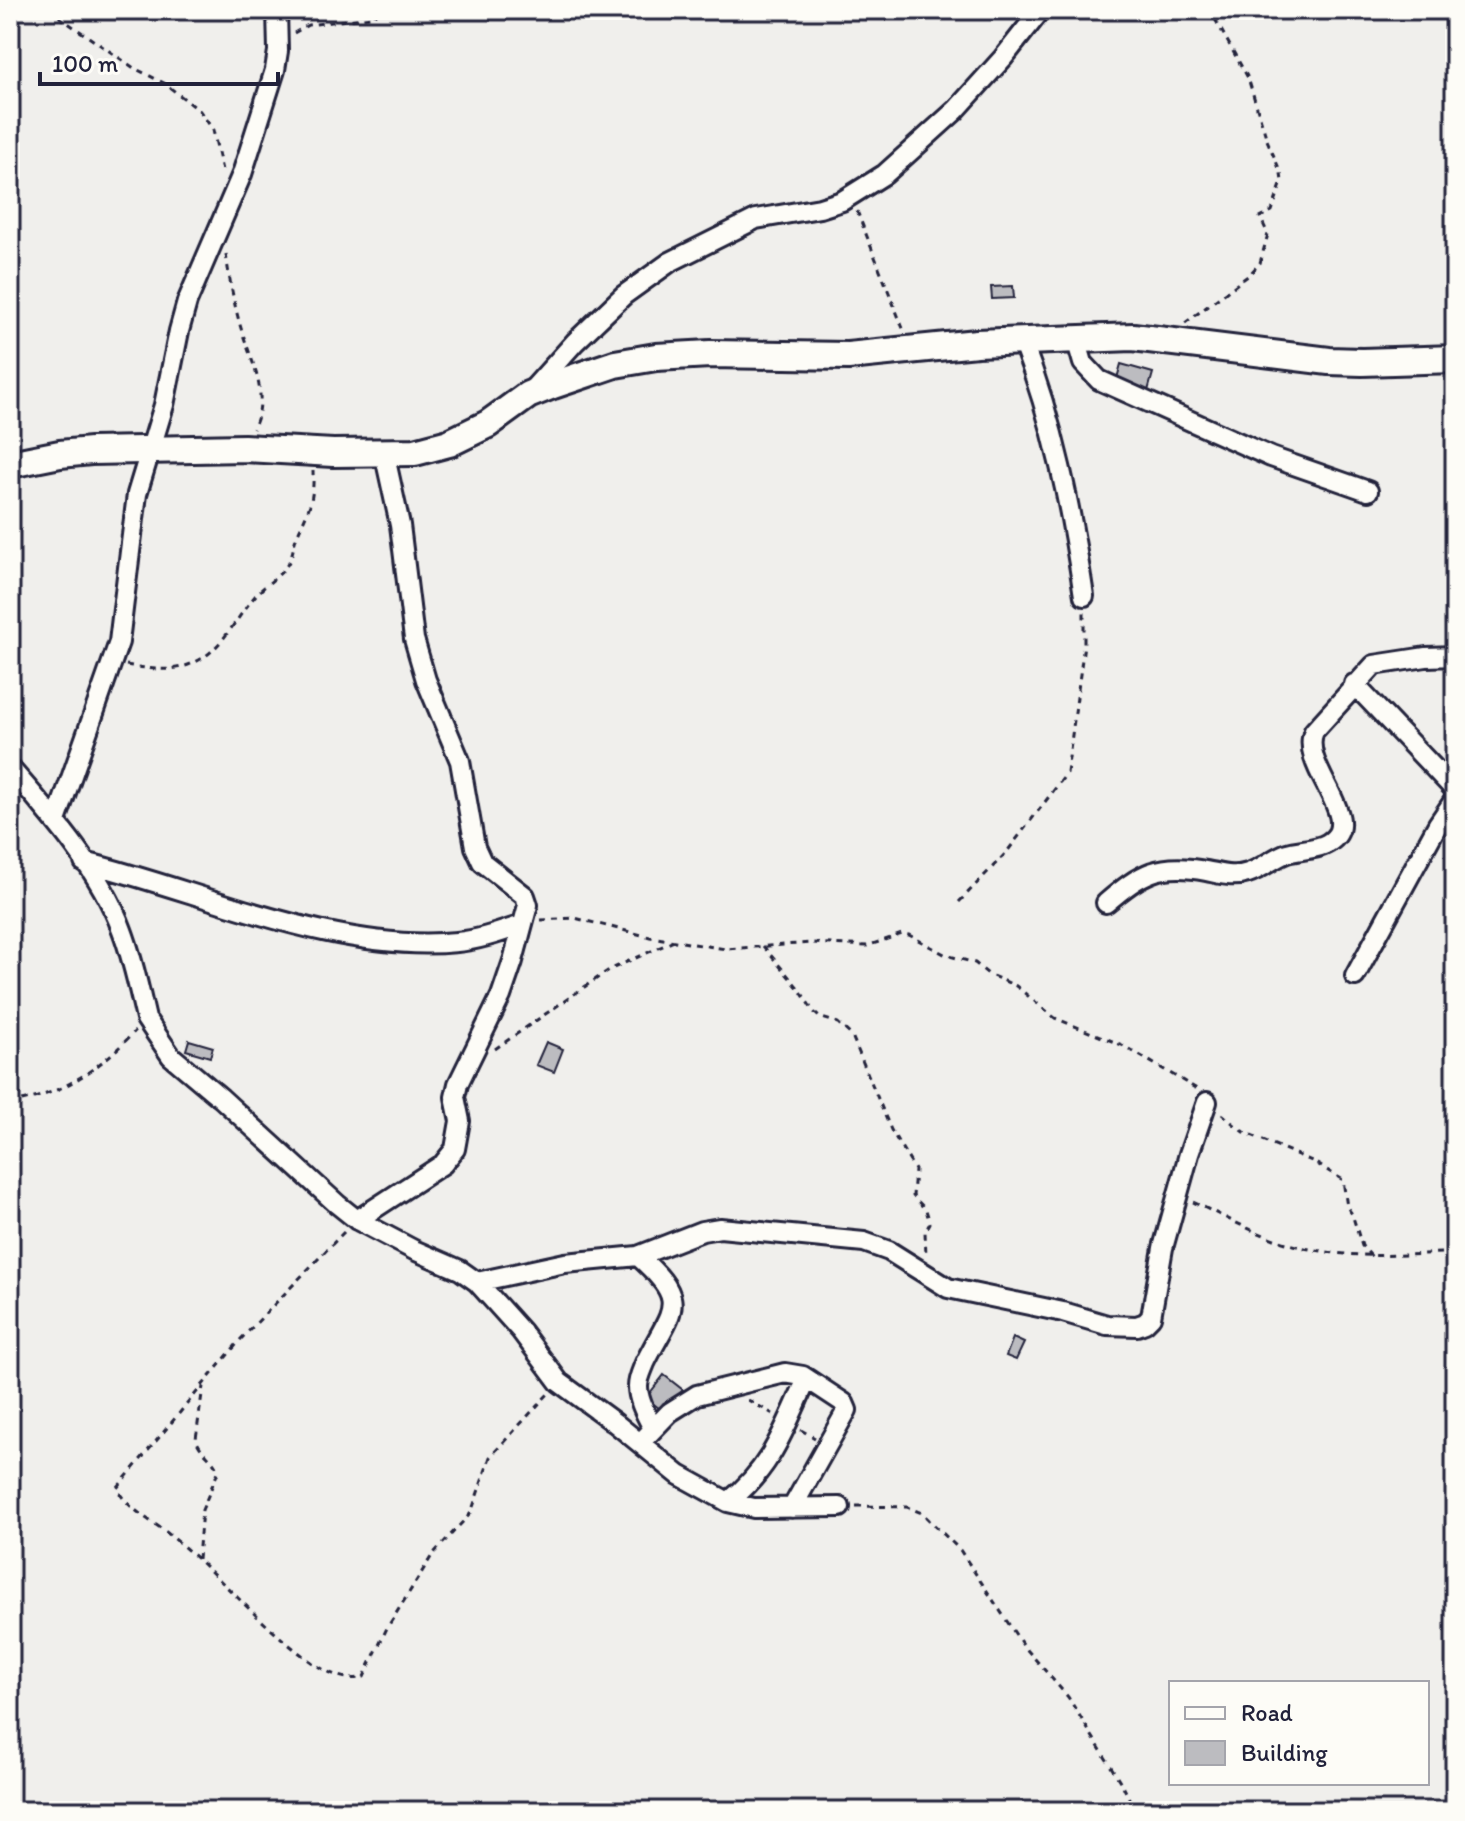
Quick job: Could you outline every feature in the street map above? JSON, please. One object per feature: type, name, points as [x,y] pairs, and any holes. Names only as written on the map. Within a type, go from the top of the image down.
[{"type":"street","points":[[56,821],[119,642],[132,522],[187,302],[221,227],[253,143],[275,70],[277,10]]},
{"type":"street","points":[[10,464],[60,454],[244,448],[415,452],[449,443],[488,424],[528,395],[575,342],[624,295],[670,262],[756,219],[820,208],[851,197],[885,174],[956,110],[1041,10]]},
{"type":"street","points":[[1076,339],[1083,363],[1099,380],[1271,457],[1368,491]]},
{"type":"street","points":[[528,395],[592,371],[656,357],[710,354],[848,356],[1022,341],[1159,340],[1329,361],[1455,359]]},
{"type":"street","points":[[1022,341],[1039,384],[1052,433],[1084,596]]},
{"type":"street","points":[[357,1220],[443,1164],[455,1149],[460,1121],[455,1097],[458,1084],[501,996],[528,905],[525,896],[482,862],[475,847],[460,761],[426,680],[414,639],[400,525],[384,452]]},
{"type":"street","points":[[1106,903],[1128,884],[1152,870],[1189,868],[1229,877],[1256,870],[1287,853],[1328,843],[1336,836],[1338,809],[1334,795],[1312,759],[1311,739],[1314,731],[1374,665],[1455,656]]},
{"type":"street","points":[[1354,684],[1455,790]]},
{"type":"street","points":[[10,768],[56,821],[114,910],[146,1019],[171,1056],[357,1220],[477,1282],[521,1331],[559,1382],[646,1436],[679,1475],[728,1502],[754,1508],[840,1507]]},
{"type":"street","points":[[1355,976],[1438,824],[1455,799]]},
{"type":"street","points":[[84,862],[274,918],[360,937],[458,942],[494,935],[522,925]]},
{"type":"street","points":[[477,1282],[565,1263],[638,1256],[702,1231],[720,1228],[864,1242],[884,1248],[927,1276],[959,1291],[1063,1312],[1107,1325],[1137,1326],[1151,1317],[1163,1248],[1207,1102]]},
{"type":"street","points":[[638,1256],[669,1294],[673,1309],[638,1382],[646,1436]]},
{"type":"street","points":[[646,1436],[683,1402],[697,1395],[785,1373],[807,1379],[846,1406],[843,1421],[792,1508]]},
{"type":"street","points":[[728,1502],[759,1474],[807,1379]]},
{"type":"path","points":[[49,10],[134,68],[164,83],[200,111],[213,130],[223,175]]},
{"type":"path","points":[[278,51],[299,28],[372,17],[380,10]]},
{"type":"path","points":[[1159,340],[1249,275],[1260,263],[1268,234],[1260,217],[1273,210],[1282,182],[1248,78],[1210,10]]},
{"type":"path","points":[[851,197],[894,300],[910,349]]},
{"type":"path","points":[[221,227],[240,325],[258,375],[258,420],[244,448]]},
{"type":"path","points":[[113,663],[171,670],[198,662],[220,640],[254,597],[289,562],[297,536],[310,512],[314,492],[313,451]]},
{"type":"path","points":[[959,902],[1006,853],[1068,770],[1084,644],[1084,596]]},
{"type":"path","points":[[522,925],[541,920],[575,918],[710,948],[812,943],[867,946],[902,934],[909,935],[946,955],[975,963],[988,974],[1008,981],[1055,1018],[1122,1045],[1196,1087],[1207,1102],[1242,1131],[1314,1162],[1343,1180],[1347,1207],[1362,1246],[1372,1257]]},
{"type":"path","points":[[469,1060],[498,1047],[609,970],[676,939]]},
{"type":"path","points":[[763,946],[800,990],[813,1011],[847,1031],[862,1055],[868,1080],[891,1130],[915,1170],[913,1196],[924,1206],[930,1223],[924,1244],[927,1276]]},
{"type":"path","points":[[10,1103],[65,1087],[85,1076],[117,1051],[146,1019]]},
{"type":"path","points":[[1179,1195],[1281,1242],[1322,1251],[1372,1257],[1455,1252]]},
{"type":"path","points":[[357,1220],[241,1339],[117,1488],[132,1506],[198,1559],[244,1605],[314,1663],[344,1678],[354,1680],[364,1677],[387,1628],[433,1554],[471,1513],[484,1471],[496,1449],[559,1382]]},
{"type":"path","points":[[198,1559],[202,1510],[218,1472],[218,1467],[198,1446],[196,1439],[203,1386]]},
{"type":"path","points":[[724,1387],[829,1445]]},
{"type":"path","points":[[840,1507],[907,1507],[922,1513],[960,1550],[1022,1644],[1068,1697],[1135,1811]]},
{"type":"building","points":[[1013,286],[1014,298],[992,299],[991,287]]},
{"type":"building","points":[[1121,364],[1153,373],[1148,391],[1116,382]]},
{"type":"building","points":[[189,1040],[213,1047],[210,1057],[186,1050]]},
{"type":"building","points":[[546,1042],[563,1049],[554,1072],[536,1065]]},
{"type":"building","points":[[1013,1338],[1024,1343],[1016,1360],[1006,1356]]},
{"type":"building","points":[[664,1375],[683,1390],[664,1412],[646,1398]]}]
